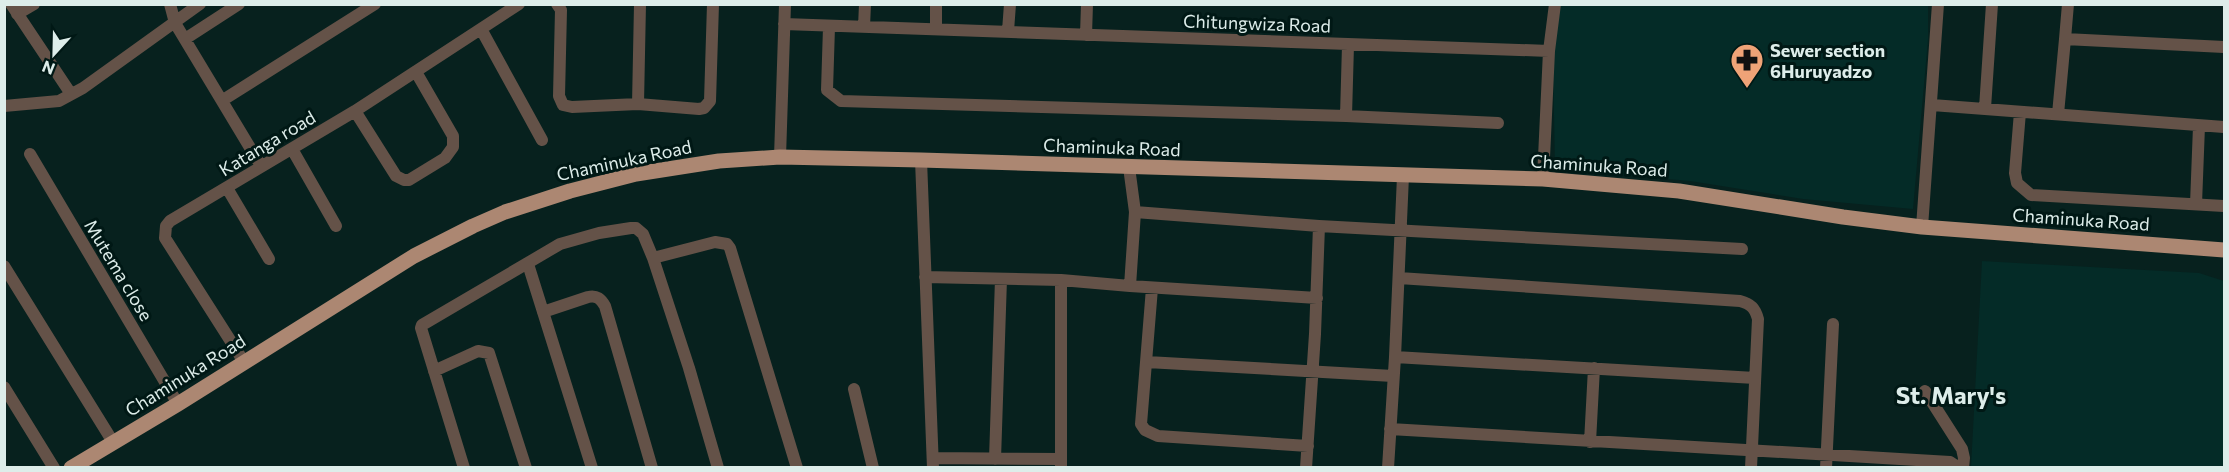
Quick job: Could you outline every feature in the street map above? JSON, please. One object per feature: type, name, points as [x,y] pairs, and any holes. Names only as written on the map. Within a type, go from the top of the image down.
[{"type":"main road","name":"Chaminuka Road","points":[[71,468],[178,404],[414,256],[452,236],[505,212],[570,190],[636,174],[719,161],[780,157],[921,160],[1543,179],[1679,191],[1922,227],[2224,250]]},
{"type":"street","points":[[34,4],[14,9],[71,94]]},
{"type":"street","points":[[170,4],[175,23],[261,166]]},
{"type":"street","points":[[4,106],[59,101],[200,4]]},
{"type":"street","points":[[185,39],[239,4]]},
{"type":"street","points":[[223,100],[375,4]]},
{"type":"street","points":[[557,4],[561,10],[559,96],[563,105],[572,107],[638,105],[699,109],[704,108],[710,101],[712,4]]},
{"type":"street","points":[[638,105],[640,4]]},
{"type":"street","points":[[780,157],[785,4]]},
{"type":"street","points":[[864,27],[865,4]]},
{"type":"street","points":[[936,4],[936,29]]},
{"type":"street","points":[[1008,31],[1010,4]]},
{"type":"street","points":[[1086,35],[1088,4]]},
{"type":"street","points":[[1543,179],[1549,51],[1555,4]]},
{"type":"street","points":[[1922,227],[1938,4]]},
{"type":"street","points":[[1986,108],[1992,4]]},
{"type":"street","points":[[2058,114],[2068,4]]},
{"type":"street","name":"Katanga road","points":[[244,362],[165,238],[166,226],[170,221],[355,111],[517,5]]},
{"type":"street","name":"Chitungwiza Road","points":[[784,24],[1549,51]]},
{"type":"street","points":[[829,27],[827,90],[841,101],[1346,116],[1498,123]]},
{"type":"street","points":[[481,29],[542,140]]},
{"type":"street","points":[[2064,39],[2224,47]]},
{"type":"street","points":[[1346,116],[1348,45]]},
{"type":"street","points":[[355,111],[400,179],[409,180],[445,158],[453,147],[453,136],[416,72]]},
{"type":"street","points":[[1932,105],[2224,127]]},
{"type":"street","points":[[2020,112],[2015,173],[2017,183],[2031,195],[2224,206]]},
{"type":"street","points":[[2196,204],[2199,126]]},
{"type":"street","points":[[292,149],[336,226]]},
{"type":"street","name":"Mutema close","points":[[30,154],[178,404]]},
{"type":"street","points":[[921,160],[933,463],[995,459],[1060,463],[1061,280]]},
{"type":"street","points":[[1130,167],[1135,212],[1131,286]]},
{"type":"street","points":[[1388,468],[1403,176]]},
{"type":"street","points":[[227,188],[270,259]]},
{"type":"street","points":[[1135,212],[1565,241],[1742,249]]},
{"type":"street","points":[[1306,468],[1320,226]]},
{"type":"street","points":[[464,468],[421,328],[424,322],[560,244],[575,238],[636,228],[643,234],[653,258],[689,368],[718,468]]},
{"type":"street","points":[[653,258],[715,242],[727,244],[797,468]]},
{"type":"street","points":[[528,264],[592,468]]},
{"type":"street","points":[[4,266],[113,442]]},
{"type":"street","points":[[925,277],[1061,280],[1317,298]]},
{"type":"street","points":[[1399,278],[1749,304],[1756,310],[1758,319],[1751,468]]},
{"type":"street","points":[[995,459],[1001,279]]},
{"type":"street","points":[[1152,288],[1141,424],[1145,430],[1150,434],[1308,446]]},
{"type":"street","points":[[543,312],[588,297],[594,296],[601,299],[605,306],[652,468]]},
{"type":"street","points":[[1826,462],[1833,324]]},
{"type":"street","points":[[434,371],[478,351],[489,353],[526,468]]},
{"type":"street","points":[[1395,357],[1755,378]]},
{"type":"street","points":[[1147,362],[1393,376]]},
{"type":"street","points":[[1590,441],[1594,368]]},
{"type":"street","points":[[4,387],[54,468]]},
{"type":"street","points":[[854,389],[873,468]]},
{"type":"street","points":[[1390,429],[1752,452],[1826,462],[1950,462],[1961,468],[1964,458],[1962,449],[1925,391]]},
{"type":"shaded area","points":[[1552,5],[1928,5],[1928,39],[1913,209],[1803,199],[1690,181],[1555,169]]},
{"type":"shaded area","points":[[1982,261],[2199,273],[2224,281],[2224,467],[1971,467]]},
{"type":"place","name":"Sewer section 6Huruyadzo","points":[[1747,89]]},
{"type":"district","name":"St. Mary's","points":[[1951,394]]}]
